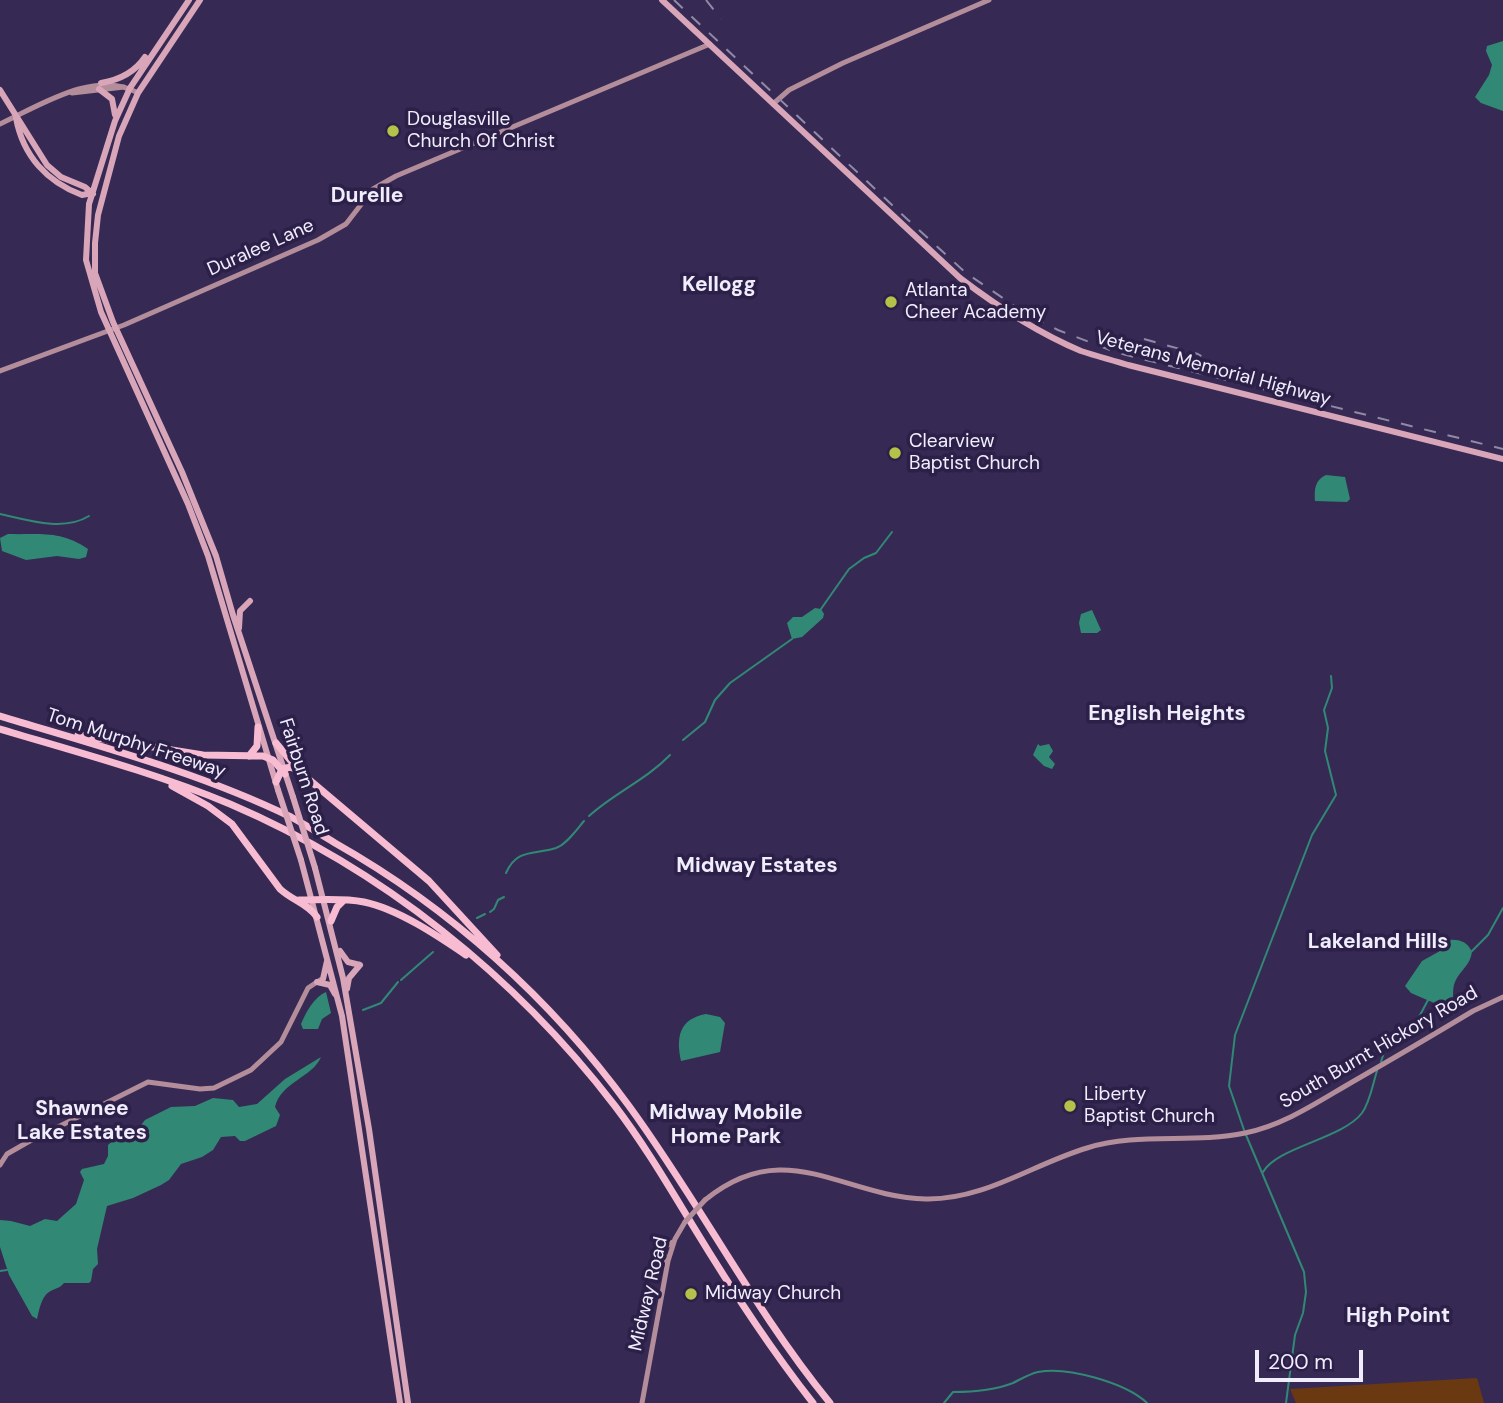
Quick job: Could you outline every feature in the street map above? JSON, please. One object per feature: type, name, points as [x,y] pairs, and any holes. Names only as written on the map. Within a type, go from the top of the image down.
[{"type":"highway","name":"Tom Murphy Freeway","points":[[0,716],[172,768],[293,818],[409,890],[471,937],[570,1032],[629,1106],[772,1326],[830,1403]]},
{"type":"highway","points":[[30,725],[118,743],[180,752],[268,757],[284,771]]},
{"type":"highway","points":[[249,756],[257,746],[258,727]]},
{"type":"highway","name":"Tom Murphy Freeway","points":[[0,729],[143,771],[255,815],[348,865],[422,915],[503,983],[558,1038],[615,1107],[659,1171],[761,1334],[813,1403]]},
{"type":"highway","points":[[276,743],[300,772],[429,881],[515,977]]},
{"type":"highway","points":[[277,786],[284,771],[291,767],[300,772]]},
{"type":"highway","points":[[143,771],[190,795],[226,819],[241,834],[280,890],[309,906],[317,917]]},
{"type":"highway","points":[[298,900],[372,904],[444,940],[503,983]]},
{"type":"highway","points":[[331,921],[343,901]]},
{"type":"main road","points":[[115,121],[114,103],[100,86],[135,69],[167,24],[189,0]]},
{"type":"main road","name":"Fairburn Road","points":[[200,0],[138,93],[119,136],[102,196],[96,232],[95,273],[113,330],[200,535],[328,956],[348,1051],[400,1403]]},
{"type":"main road","name":"Veterans Memorial Highway","points":[[662,0],[960,278],[993,303],[1036,329],[1081,351],[1128,365],[1503,459]]},
{"type":"main road","name":"Fairburn Road","points":[[183,9],[127,88],[92,193],[86,220],[86,260],[96,298],[200,515],[216,556],[331,921],[342,970],[379,1200],[408,1403]]},
{"type":"main road","points":[[0,90],[47,165],[61,177],[102,196]]},
{"type":"main road","points":[[239,634],[240,611],[250,601]]},
{"type":"main road","points":[[337,947],[348,962],[360,965],[349,978],[346,994]]},
{"type":"main road","points":[[328,956],[327,970],[320,981],[332,988],[339,1003]]},
{"type":"main road","points":[[365,1166],[370,1175],[373,1197],[379,1200]]},
{"type":"street","points":[[773,104],[789,90],[843,63],[989,0]]},
{"type":"street","name":"Duralee Lane","points":[[0,371],[113,330],[334,233],[354,216],[373,189],[396,176],[710,44]]},
{"type":"street","points":[[0,124],[84,86],[117,84],[138,93]]},
{"type":"street","points":[[0,1165],[7,1154],[55,1127],[83,1116],[148,1082],[200,1089],[214,1088],[251,1070],[281,1042],[308,988],[342,970]]},
{"type":"street","name":"South Burnt Hickory Road","points":[[705,1200],[742,1177],[786,1169],[816,1172],[909,1197],[956,1197],[988,1188],[1073,1152],[1101,1144],[1138,1139],[1221,1136],[1262,1129],[1297,1114],[1461,1018],[1503,997]]},
{"type":"street","name":"Midway Road","points":[[642,1403],[674,1241],[691,1214],[705,1200]]},
{"type":"street","points":[[668,1266],[661,1244],[668,1245],[674,1241]]},
{"type":"shaded area","points":[[1503,41],[1503,111],[1481,103],[1475,97],[1492,65],[1486,51],[1487,46]]},
{"type":"shaded area","points":[[1326,475],[1345,477],[1350,499],[1347,502],[1315,501],[1316,485]]},
{"type":"shaded area","points":[[8,534],[59,536],[88,549],[86,557],[79,559],[57,556],[26,560],[2,551],[0,538]]},
{"type":"shaded area","points":[[815,608],[821,609],[823,618],[802,637],[792,639],[787,623],[793,617],[802,617]]},
{"type":"shaded area","points":[[1092,610],[1101,630],[1097,633],[1081,633],[1081,614]]},
{"type":"shaded area","points":[[1038,744],[1049,744],[1053,751],[1049,757],[1055,764],[1052,769],[1044,766],[1033,755]]},
{"type":"shaded area","points":[[1447,940],[1462,942],[1468,945],[1472,952],[1455,982],[1452,1003],[1448,1009],[1411,993],[1405,986],[1422,961],[1440,951]]},
{"type":"shaded area","points":[[326,992],[331,1013],[322,1019],[318,1029],[303,1029],[301,1024],[308,1010],[318,997]]},
{"type":"shaded area","points":[[706,1014],[720,1017],[725,1023],[720,1052],[681,1061],[679,1044],[682,1030],[690,1020]]},
{"type":"shaded area","points":[[321,1057],[311,1070],[290,1085],[278,1098],[275,1107],[280,1115],[276,1126],[245,1141],[240,1141],[235,1136],[221,1137],[213,1150],[181,1164],[169,1180],[161,1185],[107,1206],[97,1249],[98,1264],[93,1269],[91,1281],[64,1283],[44,1297],[37,1319],[32,1316],[9,1275],[0,1247],[0,1220],[30,1226],[45,1219],[57,1221],[76,1204],[84,1180],[80,1172],[82,1169],[104,1164],[108,1156],[108,1145],[122,1135],[138,1129],[145,1120],[171,1107],[195,1106],[213,1098],[233,1100],[239,1107],[257,1104],[285,1079]]},
{"type":"shaded area","points":[[1477,1378],[1484,1403],[1296,1403],[1290,1389]]},
{"type":"waterway","points":[[0,514],[57,524],[79,521],[89,516]]},
{"type":"waterway","points":[[821,609],[849,569],[876,553],[892,532]]},
{"type":"waterway","points":[[683,740],[705,722],[715,700],[730,683],[792,639]]},
{"type":"waterway","points":[[1244,1130],[1229,1086],[1235,1035],[1312,835],[1336,795],[1325,751],[1328,728],[1324,710],[1332,688],[1331,676]]},
{"type":"waterway","points":[[589,816],[651,772],[670,755]]},
{"type":"waterway","points":[[506,873],[510,865],[521,856],[560,846],[584,821]]},
{"type":"waterway","points":[[490,912],[498,900],[504,897]]},
{"type":"waterway","points":[[1472,951],[1488,935],[1503,908]]},
{"type":"waterway","points":[[477,918],[485,914]]},
{"type":"waterway","points":[[401,980],[433,952]]},
{"type":"waterway","points":[[363,1010],[381,1003],[398,982]]},
{"type":"waterway","points":[[1381,1062],[1385,1049],[1419,1017],[1428,1000]]},
{"type":"waterway","points":[[1263,1172],[1270,1163],[1282,1156],[1353,1122],[1365,1109],[1377,1071]]},
{"type":"waterway","points":[[1246,1135],[1304,1272],[1306,1292],[1303,1313],[1295,1335],[1286,1403]]},
{"type":"waterway","points":[[0,1271],[7,1270]]},
{"type":"waterway","points":[[944,1403],[953,1392],[999,1387],[1035,1373],[1050,1371],[1080,1374],[1111,1383],[1147,1403]]},
{"type":"railway","points":[[674,0],[966,273],[1025,313],[1058,330],[1118,353],[1503,449]]},
{"type":"railway","points":[[706,0],[721,19]]},
{"type":"railway","points":[[1144,339],[1198,354],[1241,380]]},
{"type":"place","name":"Douglasville Church Of Christ","points":[[393,131]]},
{"type":"place","name":"Atlanta Cheer Academy","points":[[891,302]]},
{"type":"place","name":"Clearview Baptist Church","points":[[895,453]]},
{"type":"place","name":"Liberty Baptist Church","points":[[1070,1106]]},
{"type":"place","name":"Midway Church","points":[[691,1294]]},
{"type":"district","name":"Durelle","points":[[367,196]]},
{"type":"district","name":"Kellogg","points":[[719,285]]},
{"type":"district","name":"English Heights","points":[[1167,714]]},
{"type":"district","name":"Midway Estates","points":[[757,866]]},
{"type":"district","name":"Lakeland Hills","points":[[1378,942]]},
{"type":"district","name":"Shawnee Lake Estates","points":[[82,1121]]},
{"type":"district","name":"Midway Mobile Home Park","points":[[726,1125]]},
{"type":"district","name":"High Point","points":[[1398,1316]]}]
